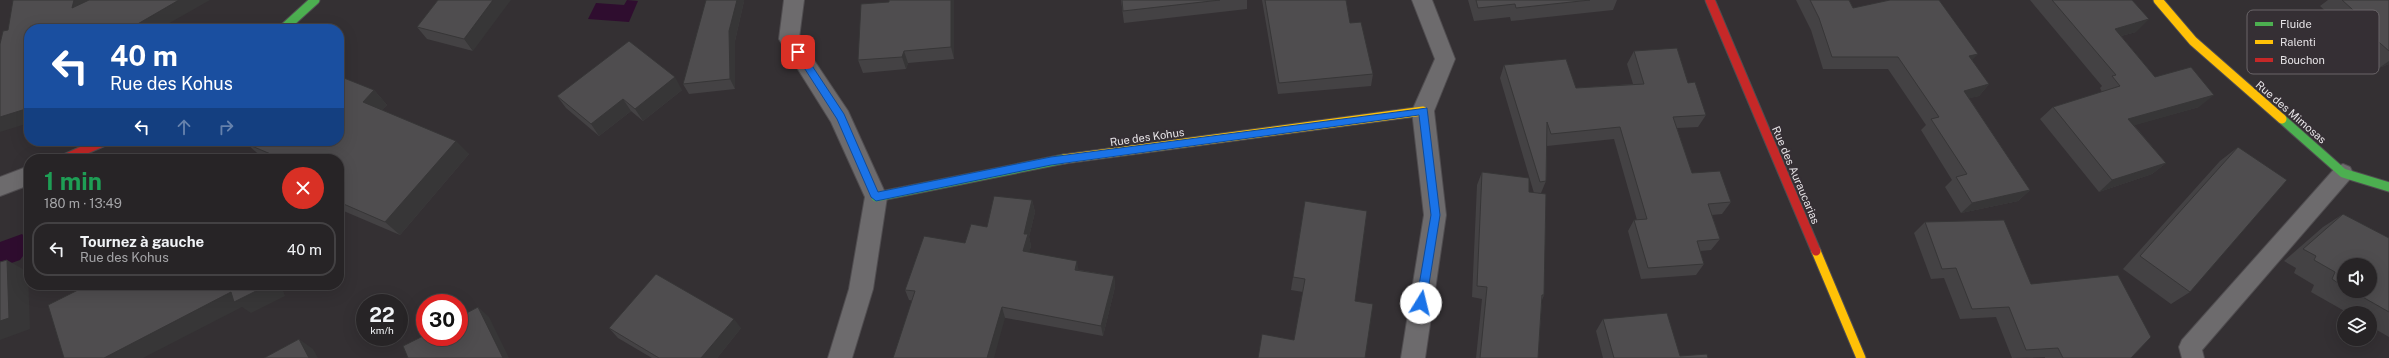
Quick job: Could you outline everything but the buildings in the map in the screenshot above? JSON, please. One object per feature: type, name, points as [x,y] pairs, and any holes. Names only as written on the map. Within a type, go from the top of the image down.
[{"type":"street","points":[[289,24],[315,0]]},
{"type":"street","points":[[794,0],[789,39],[840,117],[876,197],[861,289],[840,358]]},
{"type":"street","points":[[1413,358],[1435,215],[1423,111],[1445,59],[1422,0]]},
{"type":"street","name":"Rue des Auraucarias","points":[[1710,0],[1861,358]]},
{"type":"street","name":"Rue des Mimosas","points":[[2158,0],[2193,40],[2343,173],[2389,187]]},
{"type":"street","name":"Rue des Kohus","points":[[876,197],[1051,161],[1423,111]]},
{"type":"street","points":[[75,154],[94,146]]},
{"type":"street","points":[[0,187],[24,176]]},
{"type":"lane","points":[[2193,358],[2190,346],[2343,173]]},
{"type":"shaded area","points":[[627,0],[638,1],[629,22],[588,19],[596,3],[624,5]]},
{"type":"shaded area","points":[[22,234],[24,236],[24,255],[20,260],[0,267],[0,242]]},
{"type":"traffic: fast","points":[[289,24],[315,0]]},
{"type":"traffic: fast","points":[[2282,119],[2343,173],[2389,187]]},
{"type":"traffic: fast","points":[[876,197],[1064,159]]},
{"type":"traffic: slow","points":[[2158,0],[2193,41],[2282,119]]},
{"type":"traffic: slow","points":[[1064,159],[1423,111]]},
{"type":"traffic: slow","points":[[1816,251],[1861,358]]},
{"type":"traffic: jam","points":[[1710,0],[1816,251]]},
{"type":"traffic: jam","points":[[75,154],[94,146]]},
{"type":"route","points":[[798,52],[840,117],[876,197],[1051,161],[1423,111],[1435,215],[1421,303]]}]
